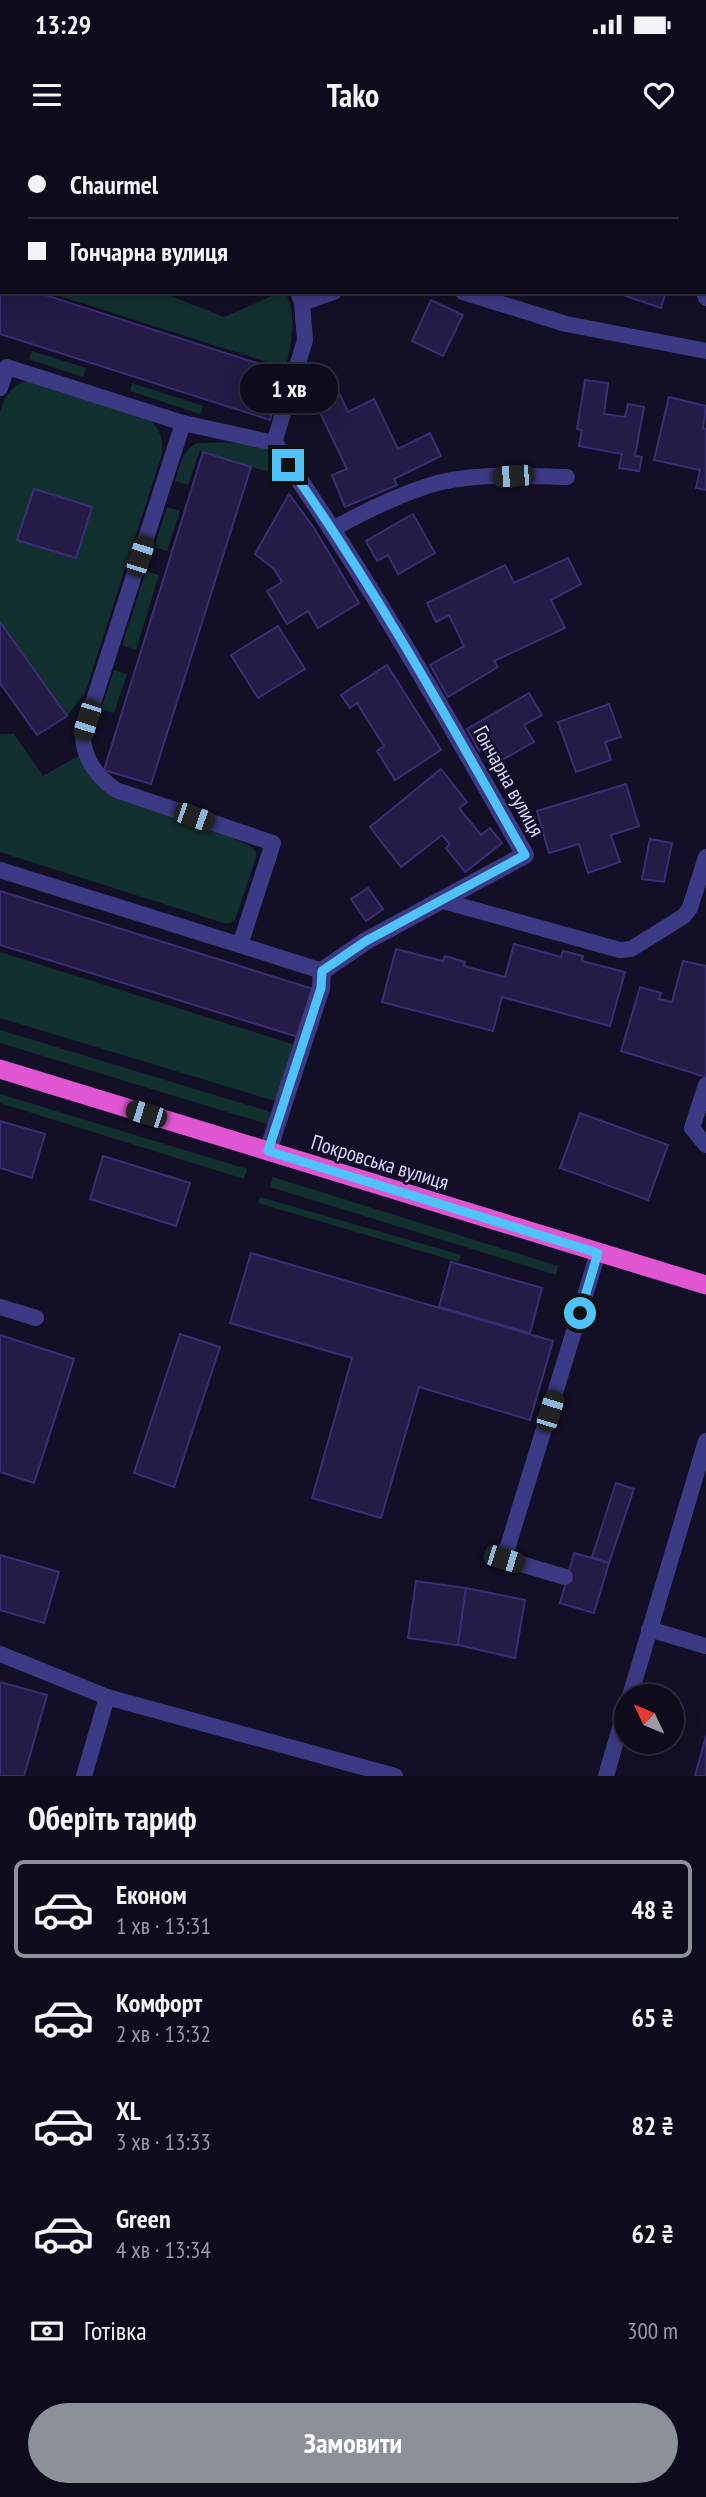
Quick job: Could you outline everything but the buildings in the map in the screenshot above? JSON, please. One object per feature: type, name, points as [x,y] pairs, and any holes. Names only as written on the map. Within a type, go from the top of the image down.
[{"type":"highway","name":"Покровська вулиця","points":[[0,1069],[706,1285]]},
{"type":"street","name":"Гончарна вулиця","points":[[274,443],[333,529],[458,737],[525,855],[366,941],[322,971]]},
{"type":"street","points":[[268,1151],[321,988],[322,971]]},
{"type":"lane","points":[[0,388],[7,367],[183,423],[274,443],[305,340],[300,298],[323,294]]},
{"type":"lane","points":[[469,294],[566,324],[706,351]]},
{"type":"lane","points":[[183,423],[83,734],[83,749],[95,772],[116,790],[273,843],[240,944]]},
{"type":"lane","points":[[333,529],[361,513],[428,486],[513,476],[567,477]]},
{"type":"lane","points":[[443,901],[620,950],[631,949],[684,916],[690,908],[706,858]]},
{"type":"lane","points":[[0,870],[322,971]]},
{"type":"lane","points":[[706,1085],[692,1128],[706,1145]]},
{"type":"lane","points":[[565,1577],[504,1559],[598,1253]]},
{"type":"lane","points":[[0,1307],[36,1318]]},
{"type":"lane","points":[[633,1684],[706,1441]]},
{"type":"lane","points":[[649,1629],[706,1646]]},
{"type":"lane","points":[[0,1654],[107,1697],[395,1776]]},
{"type":"lane","points":[[84,1776],[107,1697]]},
{"type":"lane","points":[[606,1776],[614,1748]]},
{"type":"green space","points":[[53,294],[166,294],[224,317],[276,294],[286,294],[292,311],[292,321],[286,368]]},
{"type":"green space","points":[[32,351],[86,368],[83,377],[29,359]]},
{"type":"green space","points":[[29,381],[148,419],[158,430],[162,444],[162,454],[85,693],[67,716],[0,622],[0,411],[10,391]]},
{"type":"green space","points":[[132,383],[203,406],[200,414],[130,391]]},
{"type":"green space","points":[[197,443],[249,444],[261,448],[277,462],[277,475],[200,450],[188,485],[175,481],[185,454]]},
{"type":"green space","points":[[167,507],[180,511],[167,551],[154,547]]},
{"type":"green space","points":[[146,571],[159,575],[136,650],[122,645]]},
{"type":"green space","points":[[114,670],[127,674],[114,713],[101,709]]},
{"type":"green space","points":[[0,734],[14,734],[43,776],[78,756],[83,766],[252,847],[257,854],[235,920],[224,923],[0,852]]},
{"type":"green space","points":[[0,952],[295,1045],[275,1101],[0,1018]]},
{"type":"green space","points":[[0,1030],[271,1112],[267,1124],[0,1043]]},
{"type":"green space","points":[[0,1094],[247,1169],[244,1179],[0,1103]]},
{"type":"green space","points":[[273,1177],[558,1266],[556,1275],[270,1187]]},
{"type":"green space","points":[[260,1197],[461,1255],[458,1262],[258,1203]]},
{"type":"route","points":[[288,465],[333,529],[458,737],[525,855],[366,941],[322,971],[321,988],[268,1151],[598,1253],[580,1313]]}]
